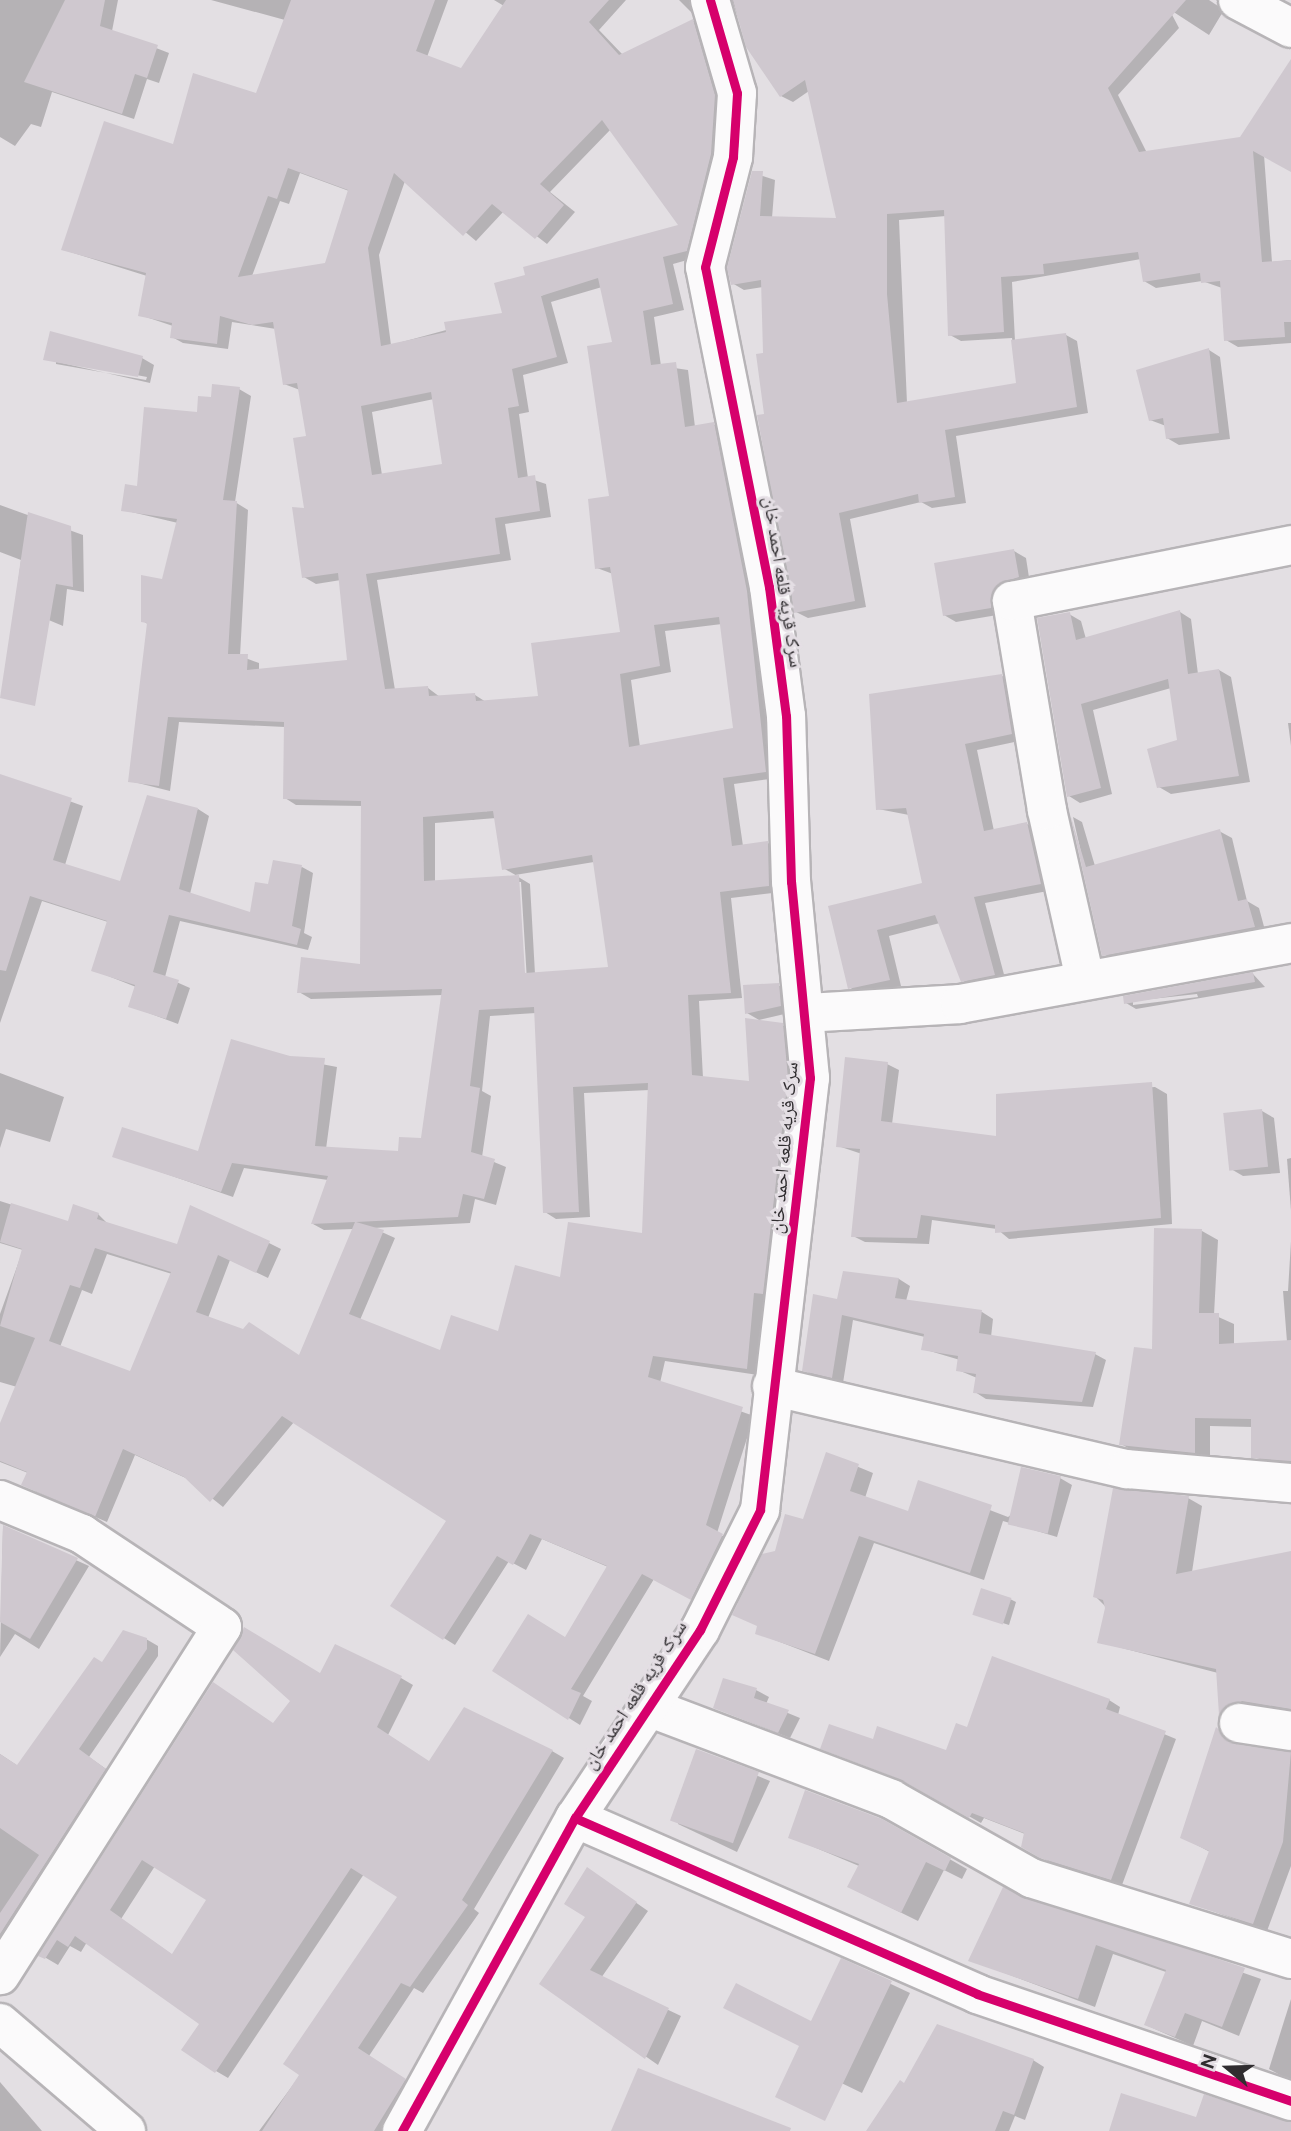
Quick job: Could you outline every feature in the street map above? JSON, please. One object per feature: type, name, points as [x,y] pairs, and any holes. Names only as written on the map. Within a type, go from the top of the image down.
[{"type":"street","name":"سرک قریه قلعه احمد خان","points":[[402,2131],[575,1818],[699,1630],[760,1510],[772,1386],[810,1078],[791,882],[786,716],[769,587],[705,267],[733,157],[737,93],[710,0]]},
{"type":"street","points":[[1238,0],[1291,28]]},
{"type":"street","points":[[1085,979],[1047,810],[1012,601],[1291,545]]},
{"type":"street","points":[[805,1013],[960,1004],[1291,943]]},
{"type":"street","points":[[772,1386],[1127,1469],[1291,1483]]},
{"type":"street","points":[[0,1975],[222,1627],[82,1534],[3,1506]]},
{"type":"street","points":[[649,1707],[891,1799],[1031,1878],[1291,1959]]},
{"type":"street","points":[[1239,1723],[1291,1731]]},
{"type":"street","points":[[575,1818],[977,1994],[1291,2101]]},
{"type":"street","points":[[0,2023],[126,2131]]},
{"type":"building","points":[[65,0],[105,0],[100,26],[158,45],[147,78],[135,74],[122,114],[24,82]]},
{"type":"building","points":[[291,0],[435,0],[416,51],[461,68],[506,0],[609,0],[589,22],[619,55],[693,19],[715,95],[711,154],[687,251],[663,257],[673,304],[643,311],[651,365],[676,362],[685,427],[714,422],[747,591],[766,772],[723,778],[732,846],[768,841],[769,886],[720,892],[731,993],[688,995],[692,1075],[749,1081],[745,1018],[783,1023],[788,1078],[763,1294],[754,1293],[747,1369],[653,1356],[648,1377],[743,1407],[706,1525],[723,1534],[691,1600],[642,1574],[571,1689],[581,1693],[568,1720],[492,1671],[528,1614],[565,1637],[607,1566],[530,1534],[513,1565],[497,1556],[443,1640],[390,1606],[446,1521],[282,1416],[210,1502],[184,1477],[123,1449],[95,1517],[21,1485],[27,1472],[0,1461],[0,1423],[35,1338],[0,1326],[22,1249],[0,1242],[11,1203],[68,1221],[73,1204],[99,1213],[97,1219],[177,1244],[190,1205],[270,1241],[256,1273],[218,1255],[196,1312],[243,1329],[249,1322],[299,1355],[355,1222],[311,1224],[328,1176],[232,1163],[221,1192],[112,1157],[122,1127],[198,1151],[231,1039],[290,1056],[325,1058],[315,1146],[398,1151],[399,1137],[421,1138],[442,989],[297,993],[301,957],[360,964],[361,801],[283,799],[284,722],[168,717],[159,786],[128,782],[147,623],[141,622],[141,575],[162,579],[177,519],[121,511],[125,484],[137,486],[144,407],[197,412],[198,396],[211,397],[212,384],[240,387],[223,500],[237,501],[228,654],[248,654],[247,670],[347,660],[338,573],[302,578],[292,507],[304,508],[293,438],[306,436],[297,383],[283,385],[273,322],[252,325],[220,316],[217,344],[170,338],[172,323],[138,316],[146,273],[61,250],[104,121],[173,144],[193,73],[256,93]],"holes":[[[602,120],[678,225],[523,267],[525,275],[494,283],[502,313],[444,322],[446,332],[381,346],[368,248],[394,173],[463,236],[492,204],[535,239],[564,205],[540,184]],[[288,168],[348,190],[325,263],[238,277],[268,196],[277,199]],[[598,278],[612,342],[587,346],[609,496],[588,499],[595,569],[610,567],[620,632],[531,643],[538,696],[476,701],[475,693],[429,696],[428,686],[385,689],[366,574],[500,554],[495,518],[540,511],[535,475],[518,478],[508,408],[519,406],[512,369],[557,357],[541,296]],[[431,392],[442,464],[372,475],[361,406]],[[719,617],[733,728],[629,747],[620,674],[660,666],[654,625]],[[493,811],[502,870],[592,855],[608,967],[525,973],[519,875],[424,881],[423,817]],[[534,1007],[543,1213],[579,1212],[573,1087],[648,1083],[642,1233],[568,1222],[560,1277],[515,1265],[498,1331],[451,1315],[440,1350],[349,1314],[384,1230],[356,1222],[458,1217],[463,1194],[484,1199],[495,1159],[471,1152],[480,1088],[470,1086],[479,1010]],[[95,1248],[171,1272],[130,1371],[49,1341],[70,1285],[80,1288]]]},
{"type":"building","points":[[733,0],[1186,0],[1108,88],[1139,152],[1240,137],[1291,59],[1291,172],[1253,151],[1262,262],[1291,260],[1291,322],[1284,322],[1285,337],[1224,341],[1220,281],[1201,283],[1200,273],[1143,282],[1138,252],[1043,264],[1044,274],[1001,277],[1004,332],[948,336],[944,210],[887,214],[887,294],[897,403],[1016,383],[1011,340],[1066,333],[1077,407],[945,430],[955,497],[919,503],[918,494],[839,513],[855,601],[794,613],[757,415],[764,414],[756,354],[763,353],[761,280],[731,285],[727,268],[752,171],[763,171],[760,216],[836,218],[805,80],[780,97],[746,47]]},
{"type":"building","points":[[50,331],[143,356],[138,377],[43,360]]},
{"type":"building","points":[[1209,348],[1219,433],[1166,439],[1163,418],[1149,421],[1136,370]]},
{"type":"building","points":[[28,512],[71,526],[73,587],[56,584],[35,706],[0,698]]},
{"type":"building","points":[[1014,549],[1019,577],[997,585],[991,608],[943,616],[934,563]]},
{"type":"building","points":[[1180,610],[1188,674],[1219,669],[1239,776],[1157,788],[1147,749],[1177,740],[1168,679],[1081,704],[1101,788],[1067,797],[1037,618],[1070,612],[1076,640]]},
{"type":"building","points":[[1002,674],[1012,734],[965,744],[984,831],[1027,822],[1041,884],[974,897],[995,975],[961,982],[935,915],[877,930],[890,980],[848,989],[828,906],[922,883],[906,808],[876,810],[869,694]]},
{"type":"building","points":[[0,774],[72,798],[53,860],[120,881],[147,795],[198,808],[179,889],[250,912],[255,882],[268,884],[273,860],[302,865],[292,926],[301,929],[297,945],[169,915],[153,972],[179,980],[166,1019],[128,1007],[135,985],[91,971],[107,921],[30,896],[6,971],[0,970]]},
{"type":"building","points":[[1070,814],[1086,867],[1220,829],[1238,901],[1247,899],[1255,927],[1102,956]]},
{"type":"building","points":[[1253,972],[1255,982],[1124,1004],[1123,996]]},
{"type":"building","points":[[779,983],[781,1006],[745,1014],[743,985]]},
{"type":"building","points":[[845,1057],[888,1062],[881,1121],[996,1136],[996,1094],[1152,1082],[1161,1218],[995,1233],[995,1225],[921,1215],[917,1238],[851,1237],[860,1149],[836,1147]]},
{"type":"building","points":[[1262,1109],[1268,1167],[1229,1171],[1223,1113]]},
{"type":"building","points":[[1154,1228],[1202,1229],[1199,1313],[1219,1313],[1219,1344],[1291,1340],[1291,1461],[1251,1458],[1251,1419],[1195,1418],[1195,1453],[1119,1445],[1134,1347],[1152,1349]]},
{"type":"building","points":[[843,1271],[899,1278],[895,1298],[982,1310],[979,1333],[1096,1352],[1082,1402],[973,1393],[976,1374],[956,1371],[958,1356],[921,1350],[924,1334],[842,1315],[832,1378],[802,1371],[813,1294],[837,1299]]},
{"type":"building","points":[[826,1452],[859,1464],[850,1491],[908,1511],[918,1480],[992,1505],[970,1573],[859,1536],[815,1654],[755,1634],[757,1626],[732,1615],[762,1554],[775,1551],[785,1514],[803,1519]]},
{"type":"building","points":[[1021,1467],[1061,1476],[1048,1534],[1008,1524]]},
{"type":"building","points":[[1113,1488],[1189,1496],[1176,1574],[1291,1551],[1291,1709],[1242,1701],[1219,1715],[1216,1669],[1097,1643],[1105,1608],[1103,1600],[1093,1597]]},
{"type":"building","points":[[3,1525],[78,1558],[30,1639],[0,1622]]},
{"type":"building","points":[[981,1588],[1011,1598],[1003,1625],[972,1615]]},
{"type":"building","points":[[244,1627],[320,1673],[335,1644],[402,1676],[377,1727],[429,1761],[464,1707],[553,1750],[462,1900],[468,1905],[410,1987],[401,1983],[358,2048],[406,2079],[374,2131],[262,2131],[299,2075],[283,2064],[397,1897],[351,1868],[215,2073],[181,2050],[199,2024],[75,1936],[68,1947],[57,1940],[45,1959],[38,1956],[213,1682],[273,1723],[290,1701],[233,1650]],"holes":[[[142,1860],[206,1900],[172,1954],[110,1910]]]},
{"type":"building","points":[[123,1630],[147,1638],[147,1649],[79,1749],[106,1769],[0,1934],[0,1913],[39,1855],[0,1828],[0,1754],[17,1765],[94,1657],[102,1662]]},
{"type":"building","points":[[992,1656],[1110,1699],[1106,1709],[1166,1731],[1111,1880],[1040,1858],[1021,1847],[1024,1833],[972,1813],[969,1818],[899,1779],[820,1749],[829,1724],[873,1739],[877,1726],[946,1750],[956,1723],[967,1727]]},
{"type":"building","points":[[723,1678],[757,1688],[754,1698],[789,1710],[778,1733],[713,1708]]},
{"type":"building","points":[[1216,1727],[1235,1744],[1291,1752],[1283,1842],[1253,1924],[1189,1904],[1209,1851],[1180,1838]]},
{"type":"building","points":[[696,1749],[759,1772],[733,1843],[670,1820]]},
{"type":"building","points":[[805,1790],[882,1819],[951,1858],[945,1871],[926,1862],[901,1913],[847,1887],[859,1864],[788,1838]]},
{"type":"building","points":[[587,1867],[637,1902],[590,1970],[669,2008],[645,2059],[539,1984],[585,1917],[564,1904]]},
{"type":"building","points":[[1003,1887],[1245,1968],[1222,2027],[1185,2013],[1175,2037],[1144,2025],[1166,1970],[1096,1945],[1078,1999],[968,1961]]},
{"type":"building","points":[[841,1958],[892,1981],[825,2121],[775,2097],[799,2046],[723,2008],[736,1983],[811,2021]]},
{"type":"building","points":[[937,2024],[1034,2059],[1014,2115],[1003,2111],[995,2131],[866,2131],[900,2080],[904,2083]]},
{"type":"building","points":[[638,2068],[791,2128],[790,2131],[611,2131]]},
{"type":"building","points":[[1121,2093],[1196,2117],[1204,2094],[1291,2122],[1291,2131],[1109,2131]]},
{"type":"cycle path","points":[[402,2131],[575,1818],[700,1630],[760,1510],[810,1078],[791,882],[786,716],[769,587],[705,267],[733,157],[737,93],[710,0]]},
{"type":"cycle path","points":[[575,1818],[977,1994],[1291,2101]]}]
